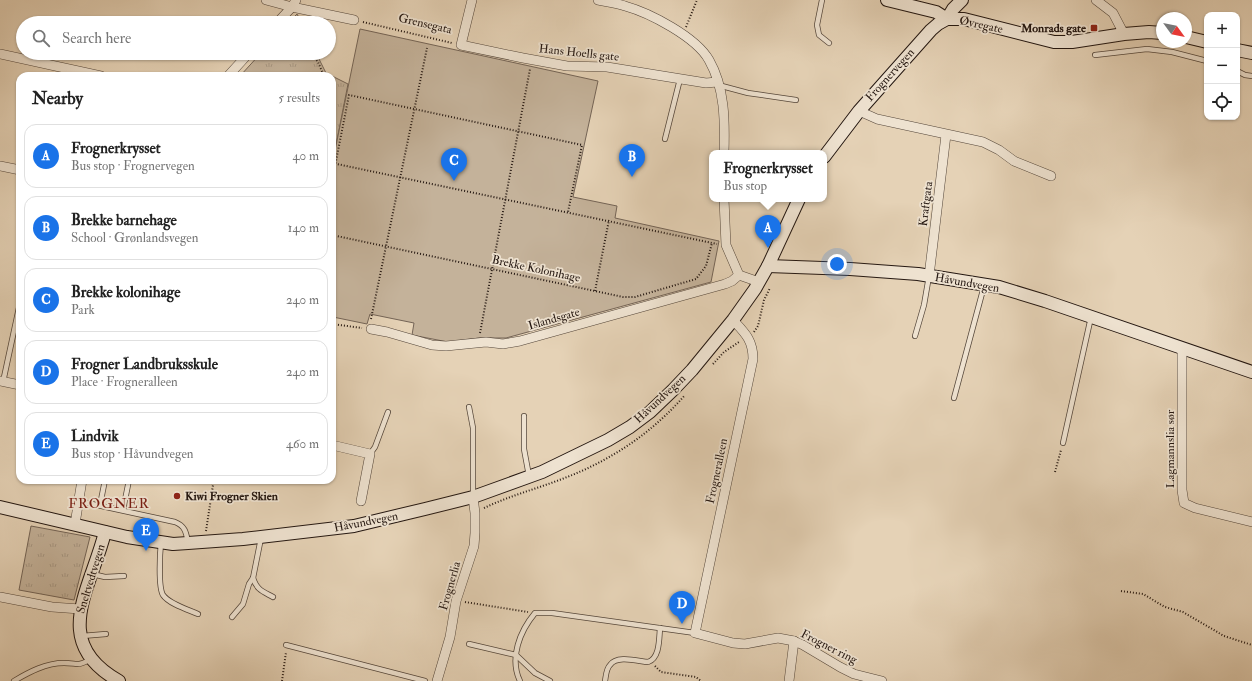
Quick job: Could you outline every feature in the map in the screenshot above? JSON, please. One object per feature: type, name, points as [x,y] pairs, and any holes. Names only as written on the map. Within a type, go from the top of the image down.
[{"type":"main road","name":"Øvregate","points":[[887,0],[936,12],[947,19],[964,19],[1054,42],[1072,42],[1124,34],[1156,33]]},
{"type":"main road","name":"Frognervegen","points":[[827,153],[859,110],[931,30],[947,19],[953,9],[962,0]]},
{"type":"main road","points":[[1192,39],[1204,41]]},
{"type":"main road","points":[[1240,51],[1252,53]]},
{"type":"main road","points":[[768,266],[798,202]]},
{"type":"main road","name":"Håvundvegen","points":[[0,507],[105,532],[173,544],[354,526],[472,496],[529,476],[581,454],[630,428],[650,412],[692,370],[733,320],[768,266],[850,269],[929,276],[985,284],[1045,301],[1182,349],[1251,370]]},
{"type":"main road","name":"Sneltvedtvegen","points":[[105,532],[100,552],[80,609],[80,636],[91,659],[104,672],[118,681]]},
{"type":"street","points":[[266,0],[294,4],[354,20]]},
{"type":"street","points":[[461,45],[472,0]]},
{"type":"street","points":[[598,0],[624,5],[644,13],[683,35],[708,58],[722,98],[725,116],[724,150]]},
{"type":"street","points":[[1096,0],[1114,14],[1124,34]]},
{"type":"street","points":[[283,16],[294,4]]},
{"type":"street","name":"Hans Hoells gate","points":[[461,45],[567,66],[607,67],[706,83],[718,83]]},
{"type":"street","points":[[0,54],[16,57]]},
{"type":"street","points":[[28,60],[83,72]]},
{"type":"street","points":[[232,72],[243,60]]},
{"type":"street","points":[[859,110],[877,119],[983,142],[999,150],[1014,161],[1051,176]]},
{"type":"street","name":"Kraftgata","points":[[929,276],[946,135]]},
{"type":"street","points":[[0,166],[16,169]]},
{"type":"street","points":[[724,202],[726,246],[738,275],[759,282]]},
{"type":"street","name":"Islandsgate","points":[[371,329],[432,345],[446,346],[478,342],[503,344],[520,341],[725,284],[732,281],[738,275]]},
{"type":"street","name":"Frogneralleen","points":[[695,633],[753,359],[753,350],[748,337],[733,320]]},
{"type":"street","name":"Lagmannslia sør","points":[[1182,349],[1182,490],[1184,503],[1195,508],[1252,522]]},
{"type":"street","points":[[2,381],[16,384]]},
{"type":"street","points":[[336,446],[370,454],[361,501]]},
{"type":"street","points":[[75,524],[81,484]]},
{"type":"street","name":"Frognerlia","points":[[437,681],[450,637],[456,601],[474,546],[475,513],[472,496]]},
{"type":"street","points":[[0,597],[52,607],[80,609]]},
{"type":"street","name":"Frogner ring","points":[[695,633],[733,643],[745,644],[778,638],[794,641],[803,644],[854,674],[882,681]]},
{"type":"street","points":[[789,681],[794,641]]},
{"type":"lane","points":[[822,0],[817,25],[819,35],[829,43]]},
{"type":"lane","points":[[1095,55],[1147,49],[1172,52],[1204,60]]},
{"type":"lane","points":[[1240,72],[1252,76]]},
{"type":"lane","points":[[665,139],[680,79]]},
{"type":"lane","points":[[718,83],[748,92],[796,100]]},
{"type":"lane","points":[[915,336],[924,304],[929,276]]},
{"type":"lane","points":[[954,398],[985,284]]},
{"type":"lane","points":[[1063,443],[1091,317]]},
{"type":"lane","points":[[2,381],[16,320]]},
{"type":"lane","points":[[469,407],[473,428],[472,496]]},
{"type":"lane","points":[[370,454],[375,447],[388,412]]},
{"type":"lane","points":[[524,416],[524,449],[529,476]]},
{"type":"lane","points":[[100,505],[104,484]]},
{"type":"lane","points":[[122,510],[128,484]]},
{"type":"lane","points":[[78,501],[176,522],[181,524],[186,530],[188,543]]},
{"type":"lane","points":[[232,617],[243,604],[249,584],[253,578],[261,536]]},
{"type":"lane","points":[[161,542],[159,554],[161,588],[163,595],[178,606],[198,614]]},
{"type":"lane","points":[[92,574],[106,577],[124,576]]},
{"type":"lane","points":[[253,578],[255,585],[260,590],[273,597]]},
{"type":"lane","points":[[520,681],[515,666],[516,655],[524,628],[535,613],[552,613],[695,633]]},
{"type":"lane","points":[[605,681],[610,664],[615,661],[622,660],[648,662],[652,660],[656,653],[660,628]]},
{"type":"lane","points":[[80,636],[106,634]]},
{"type":"lane","points":[[469,644],[516,655],[535,673],[550,681]]},
{"type":"lane","points":[[286,646],[425,681]]},
{"type":"lane","points":[[14,681],[33,670],[64,663],[79,665],[91,659]]},
{"type":"path","points":[[683,35],[697,0]]},
{"type":"path","name":"Grensegata","points":[[354,20],[461,45]]},
{"type":"path","points":[[336,325],[371,329],[372,315],[427,48]]},
{"type":"path","points":[[316,60],[322,72]]},
{"type":"path","points":[[478,342],[532,60]]},
{"type":"path","points":[[568,212],[582,145],[350,95],[336,164],[568,212],[609,220],[726,246]]},
{"type":"path","points":[[595,291],[609,220]]},
{"type":"path","name":"Brekke Kolonihage","points":[[336,236],[623,297],[635,297],[696,279],[706,266],[712,243]]},
{"type":"path","points":[[748,337],[758,326],[764,300],[781,267]]},
{"type":"path","points":[[1055,472],[1063,443]]},
{"type":"path","points":[[204,542],[212,484]]},
{"type":"path","points":[[1121,591],[1143,594],[1165,607],[1183,612],[1224,636],[1252,645]]},
{"type":"path","points":[[456,601],[535,613]]},
{"type":"path","points":[[282,681],[286,646]]},
{"type":"path","points":[[652,660],[656,669],[661,672],[696,677],[701,681]]},
{"type":"green space","points":[[360,29],[598,81],[573,197],[617,206],[615,218],[719,241],[711,282],[506,338],[479,338],[448,342],[412,335],[414,323],[370,314],[367,324],[336,318],[336,146]]},
{"type":"green space","points":[[255,60],[320,60],[326,72],[244,72]]},
{"type":"green space","points":[[336,78],[348,84],[336,145]]},
{"type":"green space","points":[[31,526],[90,537],[74,600],[19,590]]},
{"type":"place","name":"Monrads gate","points":[[1094,28]]},
{"type":"place","name":"Brekke barnehage","points":[[632,177]]},
{"type":"place","name":"Brekke kolonihage","points":[[454,181]]},
{"type":"place","name":"Frognerkrysset","points":[[768,248]]},
{"type":"place","name":"Kiwi Frogner Skien","points":[[177,496]]},
{"type":"place","name":"Lindvik","points":[[146,551]]},
{"type":"place","name":"Frogner Landbruksskule","points":[[682,624]]},
{"type":"district","name":"FROGNER","points":[[109,503]]}]
